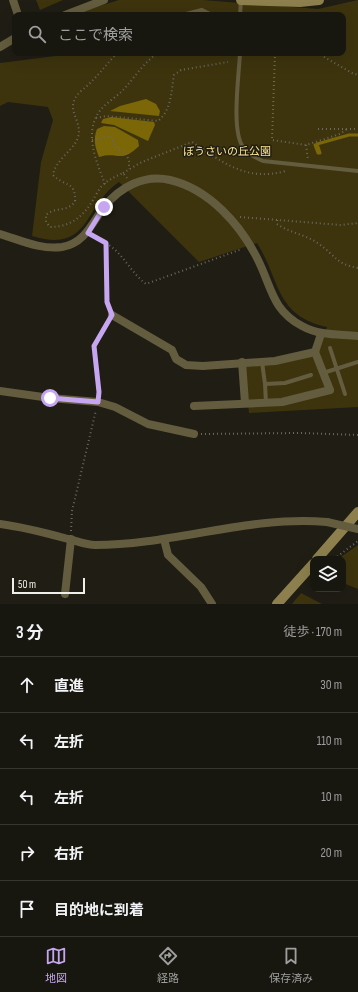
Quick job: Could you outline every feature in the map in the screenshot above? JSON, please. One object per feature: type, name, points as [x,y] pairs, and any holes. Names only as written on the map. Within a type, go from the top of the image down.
[{"type":"street","points":[[13,0],[17,12]]},
{"type":"street","points":[[72,12],[104,0]]},
{"type":"street","points":[[241,0],[300,2],[319,0]]},
{"type":"street","points":[[0,47],[12,40]]},
{"type":"street","points":[[0,234],[38,246],[55,248],[75,242],[88,233],[104,207],[113,197],[128,185],[146,178],[169,180],[194,187],[218,206],[237,226],[251,246],[259,262],[268,287],[282,311],[303,327],[321,334],[358,336]]},
{"type":"street","points":[[112,315],[172,350],[176,359],[186,365],[203,366],[242,362],[262,362],[315,352]]},
{"type":"street","points":[[194,406],[282,402],[330,390],[315,352],[321,334]]},
{"type":"street","points":[[242,362],[245,403]]},
{"type":"street","points":[[0,391],[50,398],[98,402],[115,407],[148,424],[194,434]]},
{"type":"street","points":[[320,556],[358,512]]},
{"type":"street","points":[[0,524],[93,545],[164,538],[287,521],[308,520],[327,522],[358,529]]},
{"type":"street","points":[[164,538],[168,555],[201,587],[212,604]]},
{"type":"street","points":[[65,594],[71,539]]},
{"type":"street","points":[[278,604],[310,567]]},
{"type":"lane","points":[[240,12],[241,0]]},
{"type":"lane","points":[[194,12],[202,10],[207,12]]},
{"type":"lane","points":[[240,56],[237,135],[243,147],[253,156],[263,161],[358,171]]},
{"type":"lane","points":[[330,348],[345,394]]},
{"type":"lane","points":[[262,362],[266,403]]},
{"type":"lane","points":[[324,373],[358,362]]},
{"type":"lane","points":[[265,384],[285,383],[311,375]]},
{"type":"path","points":[[115,56],[104,70],[77,95],[74,101],[73,109],[80,128],[77,139],[70,150],[54,168],[53,175],[57,180],[70,185],[75,192],[75,202],[64,210],[50,211],[46,215],[46,222],[50,227],[61,227],[75,221],[88,208],[105,184],[129,169],[142,162],[192,142],[232,168],[249,173],[282,172],[288,170],[289,163]]},
{"type":"path","points":[[105,184],[92,146],[96,118],[106,104],[123,90],[142,67],[155,56]]},
{"type":"path","points":[[275,56],[272,140],[306,145],[340,134],[347,129]]},
{"type":"path","points":[[321,56],[358,75]]},
{"type":"path","points":[[96,118],[106,116],[158,121],[165,115],[169,107],[174,75],[182,70],[228,62]]},
{"type":"path","points":[[318,130],[358,129]]},
{"type":"path","points":[[92,140],[111,136],[117,149],[126,153],[129,161],[129,169]]},
{"type":"path","points":[[306,145],[309,166]]},
{"type":"path","points":[[123,173],[128,179]]},
{"type":"path","points":[[233,216],[341,225],[358,223]]},
{"type":"path","points":[[277,220],[277,224],[286,230],[319,244],[344,266],[358,268]]},
{"type":"path","points":[[88,233],[114,248],[124,258],[139,279],[146,284],[251,246]]},
{"type":"path","points":[[71,539],[72,511],[98,402],[99,392],[94,346],[112,315],[107,302],[106,243]]},
{"type":"path","points":[[194,434],[301,433],[358,435]]},
{"type":"path","points":[[338,556],[358,541]]},
{"type":"green space","points":[[36,0],[63,0],[40,10]]},
{"type":"green space","name":"ぼうさいの丘公園","points":[[119,0],[202,0],[318,9],[358,0],[358,407],[249,413],[244,365],[319,350],[327,327],[310,322],[297,314],[288,305],[281,294],[257,243],[199,262],[119,182],[107,192],[84,225],[76,233],[65,239],[51,240],[32,236],[41,162],[53,120],[48,107],[8,102],[0,106],[0,63],[55,56],[346,56],[346,12],[80,12]]},
{"type":"green space","points":[[358,545],[358,589],[346,584],[346,556],[342,556]]},
{"type":"green space","points":[[301,593],[322,604],[292,604]]},
{"type":"shaded area","points":[[146,99],[156,104],[160,111],[159,116],[110,111],[120,106]]},
{"type":"shaded area","points":[[111,117],[154,122],[155,125],[148,141],[114,125],[101,123],[103,119]]},
{"type":"shaded area","points":[[104,126],[115,127],[138,140],[139,146],[123,156],[111,155],[99,157],[95,136],[97,129]]},
{"type":"waterway","points":[[315,145],[318,153],[320,153],[317,144],[349,135],[358,135]]},
{"type":"route","points":[[50,398],[98,402],[99,392],[94,346],[112,315],[107,302],[106,243],[88,233],[104,207]]}]
